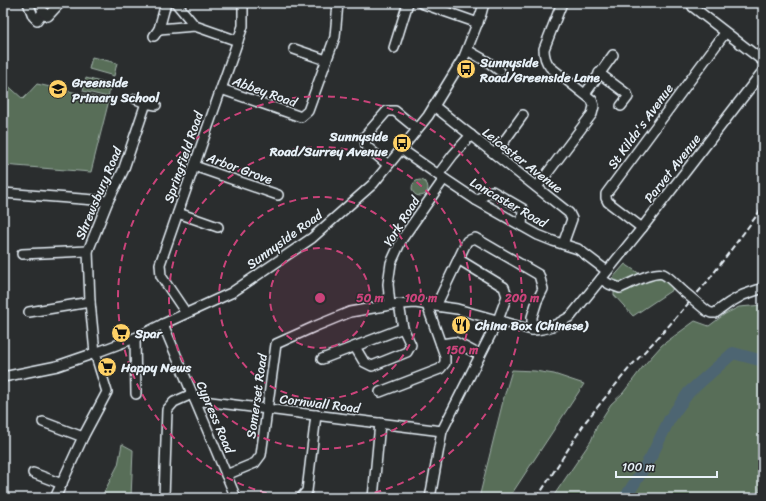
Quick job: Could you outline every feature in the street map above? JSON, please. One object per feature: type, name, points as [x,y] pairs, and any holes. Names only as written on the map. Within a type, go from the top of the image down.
[{"type":"street","points":[[28,3],[33,16],[37,20],[43,12]]},
{"type":"street","points":[[40,3],[43,12],[48,16],[60,3]]},
{"type":"street","points":[[166,3],[156,32],[194,26],[238,41]]},
{"type":"street","points":[[176,3],[194,26]]},
{"type":"street","name":"Springfield Road","points":[[186,313],[161,276],[160,264],[243,26],[243,3]]},
{"type":"street","points":[[294,50],[326,60],[334,37],[338,3]]},
{"type":"street","points":[[394,48],[408,3]]},
{"type":"street","points":[[421,3],[478,23]]},
{"type":"street","name":"Sunnyside Road","points":[[3,377],[57,366],[95,354],[136,338],[231,293],[312,238],[373,184],[428,116],[464,57],[478,23],[484,3]]},
{"type":"street","points":[[536,187],[592,114],[594,106],[592,100],[550,67],[544,56],[544,49],[562,3]]},
{"type":"street","points":[[690,3],[725,33],[762,57]]},
{"type":"street","name":"St Kilda's Avenue","points":[[642,228],[608,202],[606,194],[725,33]]},
{"type":"street","points":[[467,50],[500,71]]},
{"type":"street","points":[[585,94],[613,54]]},
{"type":"street","name":"Abbey Road","points":[[221,89],[301,117],[308,111],[326,60]]},
{"type":"street","name":"Parvet Avenue","points":[[601,279],[763,71]]},
{"type":"street","points":[[600,72],[627,94],[628,97],[621,106]]},
{"type":"street","points":[[136,99],[156,105]]},
{"type":"street","name":"Shrewsbury Road","points":[[56,498],[83,437],[107,392],[95,354],[90,302],[88,251],[108,201],[123,171],[146,103]]},
{"type":"street","name":"Leicester Avenue","points":[[434,106],[569,213],[572,219],[563,244]]},
{"type":"street","points":[[388,165],[366,146],[365,136],[387,111],[395,112],[417,129]]},
{"type":"street","points":[[495,154],[523,115]]},
{"type":"street","name":"York Road","points":[[355,347],[364,362],[372,366],[407,352],[411,345],[394,305],[388,284],[391,263],[402,240],[453,155],[471,135]]},
{"type":"street","name":"Lancaster Road","points":[[401,149],[476,200],[538,235],[578,249],[607,271]]},
{"type":"street","name":"Arbor Grove","points":[[194,166],[278,196]]},
{"type":"street","points":[[476,200],[492,191],[523,210],[522,226]]},
{"type":"street","points":[[3,193],[108,201]]},
{"type":"street","points":[[178,213],[218,227]]},
{"type":"street","points":[[380,392],[440,369],[445,363],[445,356],[431,305],[467,241],[475,238],[539,275],[543,289],[532,317],[532,330]]},
{"type":"street","points":[[22,254],[88,251]]},
{"type":"street","points":[[430,498],[442,431],[498,320],[507,296],[504,287],[458,259]]},
{"type":"street","points":[[601,279],[620,288],[654,274],[662,274],[711,313],[715,313],[743,295],[763,288]]},
{"type":"street","name":"Somerset Road","points":[[226,476],[255,463],[261,455],[276,344],[350,312],[394,305],[415,304],[457,308],[532,330],[541,330],[559,324],[571,316],[601,279]]},
{"type":"street","points":[[29,312],[90,302]]},
{"type":"street","name":"Cypress Road","points":[[163,324],[236,498]]},
{"type":"street","points":[[322,359],[403,328]]},
{"type":"street","points":[[136,338],[136,394]]},
{"type":"street","points":[[441,344],[456,342],[480,355]]},
{"type":"street","points":[[164,498],[167,410],[174,402],[193,397]]},
{"type":"street","name":"Cornwall Road","points":[[193,397],[268,409],[442,431]]},
{"type":"street","points":[[301,498],[307,491],[316,415]]},
{"type":"street","points":[[43,422],[83,437]]},
{"type":"street","points":[[373,498],[380,423]]},
{"type":"street","points":[[33,473],[62,484]]},
{"type":"green space","points":[[92,57],[117,63],[114,76],[89,69]]},
{"type":"green space","points":[[86,78],[111,85],[108,97],[83,91]]},
{"type":"green space","points":[[3,81],[23,99],[37,84],[109,100],[91,172],[3,165]]},
{"type":"green space","points":[[420,180],[427,185],[428,188],[423,195],[420,196],[413,191],[412,188],[417,181]]},
{"type":"green space","points":[[625,264],[643,276],[621,285],[610,281]]},
{"type":"green space","points":[[653,277],[666,281],[673,287],[672,290],[633,316],[614,295],[614,292],[629,288]]},
{"type":"green space","points":[[763,305],[763,478],[757,498],[552,498],[591,441],[597,426],[611,404],[623,393],[645,364],[662,345],[695,321],[709,326],[725,314],[739,307]]},
{"type":"green space","points":[[512,370],[554,374],[584,384],[509,498],[479,498],[504,397]]},
{"type":"green space","points":[[122,444],[133,450],[131,498],[101,498],[118,465]]},
{"type":"waterway","points":[[625,498],[651,457],[669,420],[689,392],[733,353],[763,361]]},
{"type":"railway","points":[[537,498],[586,421],[631,366],[707,282],[763,207]]},
{"type":"place","name":"Sunnyside Road/Greenside Lane","points":[[466,69]]},
{"type":"place","name":"Greenside Primary School","points":[[58,89]]},
{"type":"place","name":"Sunnyside Road/Surrey Avenue","points":[[402,143]]},
{"type":"place","name":"China Box (Chinese)","points":[[461,325]]},
{"type":"place","name":"Spar","points":[[121,333]]},
{"type":"place","name":"Happy News","points":[[107,367]]}]
